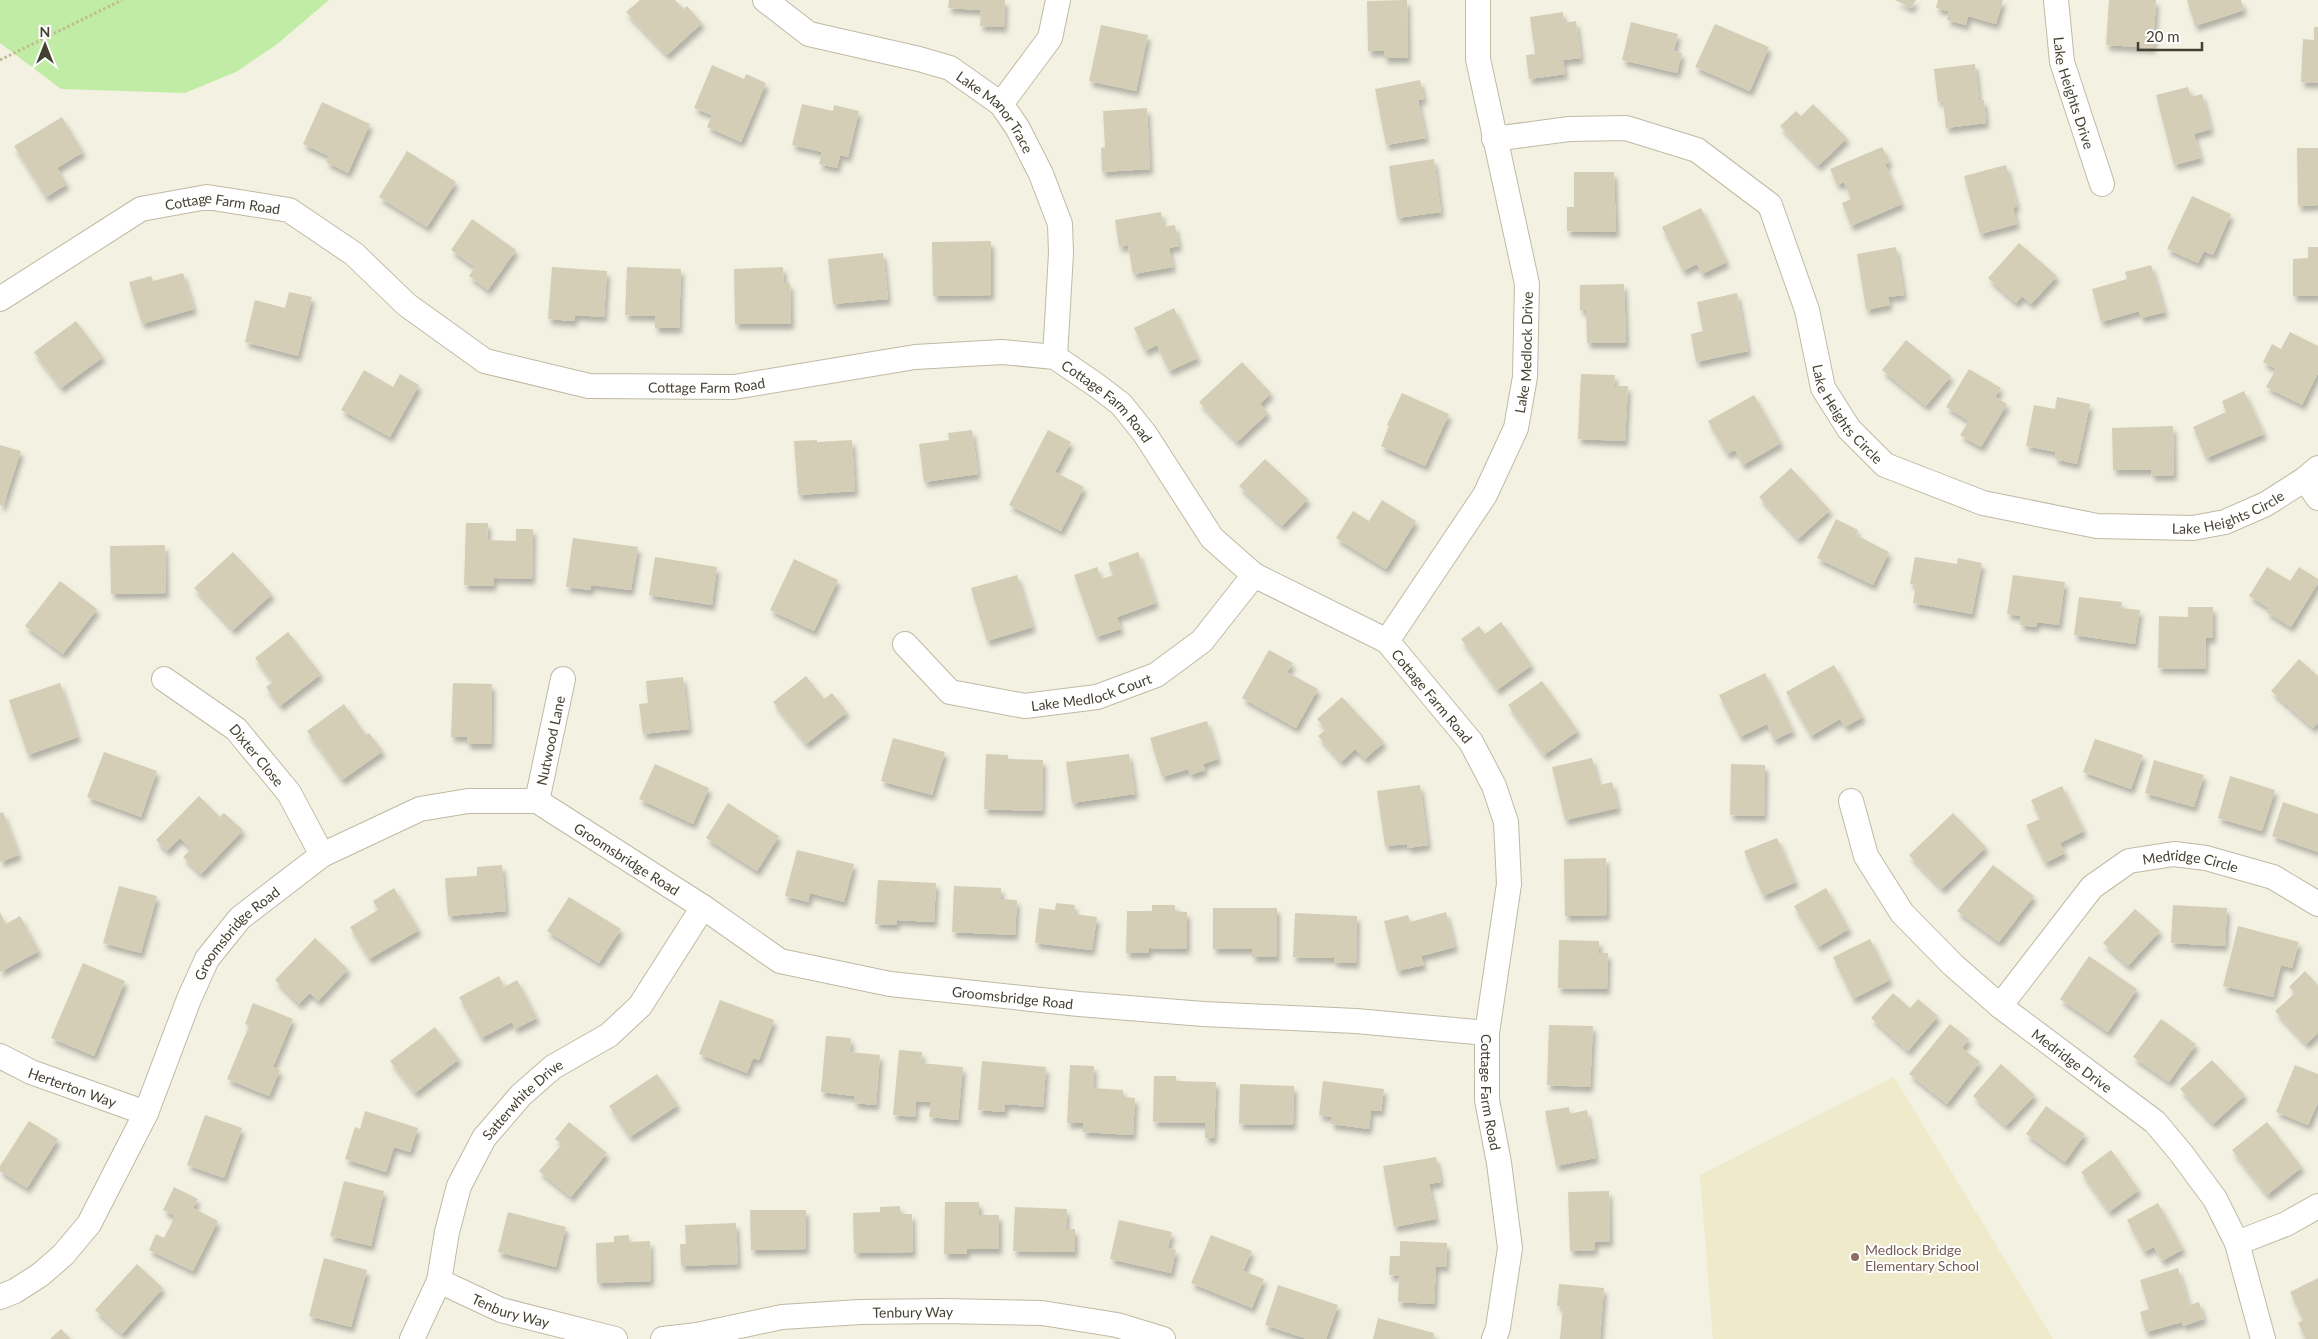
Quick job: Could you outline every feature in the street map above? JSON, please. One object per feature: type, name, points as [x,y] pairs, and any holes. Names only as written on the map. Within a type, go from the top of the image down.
[{"type":"street","name":"Lake Manor Trace","points":[[765,0],[808,34],[919,59],[950,68],[1001,104],[1017,127],[1042,174],[1060,224],[1061,253],[1055,357]]},
{"type":"street","points":[[1001,104],[1050,38],[1058,0]]},
{"type":"street","name":"Lake Medlock Drive","points":[[1387,641],[1484,494],[1516,428],[1525,377],[1527,284],[1494,140],[1478,59],[1478,0]]},
{"type":"street","name":"Lake Heights Drive","points":[[2056,0],[2062,62],[2102,184]]},
{"type":"street","name":"Lake Heights Circle","points":[[1494,140],[1569,129],[1626,128],[1697,150],[1770,204],[1807,310],[1823,388],[1848,429],[1885,465],[1984,503],[2097,526],[2193,528],[2226,522],[2314,482]]},
{"type":"street","name":"Cottage Farm Road","points":[[0,299],[141,210],[207,197],[289,210],[354,254],[407,305],[485,361],[589,386],[734,387],[915,357],[1002,352],[1055,357],[1121,404],[1145,434],[1212,538],[1254,575],[1387,641],[1471,742],[1494,786],[1506,822],[1509,884],[1487,1033],[1486,1100],[1499,1163],[1510,1248],[1498,1328],[1494,1339]]},
{"type":"street","name":"Lake Medlock Court","points":[[905,644],[950,692],[1025,706],[1097,697],[1156,675],[1202,641],[1254,575]]},
{"type":"street","name":"Dixter Close","points":[[164,679],[236,729],[289,793],[322,856]]},
{"type":"street","name":"Nutwood Lane","points":[[537,801],[563,679]]},
{"type":"street","name":"Groomsbridge Road","points":[[0,1297],[15,1291],[40,1275],[63,1256],[89,1224],[146,1114],[189,999],[207,959],[240,918],[322,856],[420,810],[468,801],[537,801],[703,907],[780,961],[890,984],[1079,1004],[1203,1014],[1356,1021],[1487,1033]]},
{"type":"street","name":"Medridge Drive","points":[[1851,801],[1866,856],[1902,913],[1953,965],[2000,1006],[2155,1122],[2181,1153],[2215,1199],[2238,1243],[2263,1339]]},
{"type":"street","name":"Medridge Circle","points":[[2000,1006],[2092,887],[2130,861],[2174,854],[2206,858],[2273,877],[2318,904]]},
{"type":"street","name":"Satterwhite Drive","points":[[412,1339],[439,1281],[447,1232],[459,1186],[484,1138],[520,1095],[553,1068],[609,1035],[640,1006],[703,907]]},
{"type":"street","name":"Herterton Way","points":[[0,1056],[31,1072],[146,1114]]},
{"type":"street","points":[[2238,1243],[2286,1224],[2318,1206]]},
{"type":"street","name":"Tenbury Way","points":[[439,1281],[501,1310],[615,1339]]},
{"type":"street","name":"Tenbury Way","points":[[663,1339],[697,1335],[782,1317],[860,1312],[943,1311],[1042,1313],[1117,1325],[1163,1339]]},
{"type":"path","points":[[0,60],[122,0]]},
{"type":"shaded area","name":"Medlock Bridge Elementary School","points":[[1894,1077],[2053,1339],[1713,1339],[1700,1175]]},
{"type":"green space","points":[[0,0],[329,0],[276,45],[236,72],[185,93],[61,89],[0,43]]},
{"type":"building","points":[[640,0],[675,0],[684,9],[687,6],[702,23],[667,55],[626,12]]},
{"type":"building","points":[[949,0],[1005,0],[1004,27],[980,26],[981,10],[948,8]]},
{"type":"building","points":[[1407,0],[1408,58],[1384,58],[1384,51],[1368,51],[1367,1]]},
{"type":"building","points":[[1895,0],[1916,0],[1911,8]]},
{"type":"building","points":[[1938,0],[2003,0],[1996,24],[1968,16],[1966,25],[1947,20],[1949,11],[1936,8]]},
{"type":"building","points":[[2109,0],[2156,0],[2153,48],[2106,45]]},
{"type":"building","points":[[2187,0],[2241,0],[2244,10],[2195,26]]},
{"type":"building","points":[[1563,12],[1564,23],[1576,21],[1581,58],[1563,60],[1565,74],[1529,79],[1526,55],[1535,54],[1530,17]]},
{"type":"building","points":[[1631,22],[1678,34],[1674,51],[1682,53],[1677,73],[1622,60]]},
{"type":"building","points":[[1715,24],[1769,47],[1750,91],[1695,67]]},
{"type":"building","points":[[1101,25],[1148,35],[1136,91],[1089,81]]},
{"type":"building","points":[[2314,27],[2318,27],[2318,83],[2301,82],[2303,39],[2314,40]]},
{"type":"building","points":[[1975,64],[1979,100],[1984,100],[1986,123],[1946,128],[1943,101],[1938,102],[1934,69]]},
{"type":"building","points":[[712,65],[744,79],[746,74],[766,83],[741,142],[707,127],[712,115],[694,108]]},
{"type":"building","points":[[1420,80],[1424,99],[1418,100],[1426,138],[1386,145],[1375,89]]},
{"type":"building","points":[[2188,87],[2191,97],[2202,94],[2211,129],[2194,134],[2201,158],[2174,165],[2156,95]]},
{"type":"building","points":[[322,102],[370,124],[348,173],[326,162],[329,156],[303,144]]},
{"type":"building","points":[[802,104],[833,111],[834,105],[859,111],[848,157],[840,155],[837,168],[819,164],[822,152],[792,145]]},
{"type":"building","points":[[1813,104],[1847,138],[1818,166],[1780,126],[1796,111],[1801,116]]},
{"type":"building","points":[[1147,108],[1150,169],[1102,172],[1101,148],[1105,147],[1103,111]]},
{"type":"building","points":[[62,117],[83,152],[57,168],[67,184],[46,197],[14,146]]},
{"type":"building","points":[[1882,147],[1890,162],[1885,164],[1902,204],[1851,226],[1842,203],[1851,199],[1844,182],[1837,185],[1830,169]]},
{"type":"building","points":[[2297,148],[2318,148],[2318,205],[2298,206]]},
{"type":"building","points":[[407,151],[456,182],[427,227],[379,197]]},
{"type":"building","points":[[1434,159],[1441,212],[1397,218],[1389,166]]},
{"type":"building","points":[[2006,165],[2017,206],[2013,208],[2017,224],[1980,234],[1964,176]]},
{"type":"building","points":[[1574,172],[1614,172],[1616,232],[1567,231],[1567,207],[1574,207]]},
{"type":"building","points":[[2192,196],[2231,214],[2213,255],[2204,251],[2198,263],[2167,249]]},
{"type":"building","points":[[1701,208],[1727,262],[1702,274],[1697,264],[1683,271],[1662,227]]},
{"type":"building","points":[[1161,212],[1163,227],[1175,225],[1179,246],[1169,248],[1173,267],[1133,274],[1128,245],[1119,247],[1115,220]]},
{"type":"building","points":[[472,219],[516,250],[488,290],[469,276],[475,267],[451,250]]},
{"type":"building","points":[[991,241],[991,295],[933,296],[932,242]]},
{"type":"building","points":[[2019,243],[2057,276],[2031,304],[2022,296],[2016,303],[1988,278]]},
{"type":"building","points":[[1896,247],[1904,295],[1888,297],[1890,305],[1866,310],[1857,254]]},
{"type":"building","points":[[2308,247],[2318,247],[2318,296],[2293,296],[2293,259],[2308,258]]},
{"type":"building","points":[[883,253],[888,299],[833,304],[828,259]]},
{"type":"building","points":[[2151,265],[2165,312],[2141,318],[2139,311],[2101,322],[2092,289],[2127,279],[2125,272]]},
{"type":"building","points":[[552,267],[607,271],[604,317],[575,315],[574,321],[548,319]]},
{"type":"building","points":[[627,267],[681,269],[679,328],[655,328],[655,316],[625,315]]},
{"type":"building","points":[[783,267],[784,283],[790,283],[791,324],[735,324],[734,269]]},
{"type":"building","points":[[183,273],[194,309],[142,324],[129,282],[151,276],[153,281]]},
{"type":"building","points":[[1624,284],[1626,343],[1587,343],[1586,310],[1580,310],[1580,285]]},
{"type":"building","points":[[289,292],[312,297],[298,356],[245,342],[255,300],[285,308]]},
{"type":"building","points":[[1737,293],[1748,351],[1696,362],[1691,334],[1703,331],[1697,302]]},
{"type":"building","points":[[1174,308],[1198,358],[1169,371],[1157,345],[1145,351],[1134,328]]},
{"type":"building","points":[[76,321],[103,357],[61,388],[34,352]]},
{"type":"building","points":[[2290,332],[2318,346],[2318,373],[2302,405],[2266,387],[2276,369],[2263,362],[2272,344],[2281,349]]},
{"type":"building","points":[[1906,340],[1951,376],[1926,406],[1882,370]]},
{"type":"building","points":[[1242,362],[1271,393],[1260,404],[1268,413],[1237,442],[1199,402]]},
{"type":"building","points":[[1969,369],[2001,388],[1995,397],[2007,404],[1981,447],[1960,435],[1969,421],[1946,407]]},
{"type":"building","points":[[364,370],[393,387],[400,374],[419,385],[390,437],[341,410]]},
{"type":"building","points":[[1581,374],[1615,375],[1614,386],[1628,386],[1625,441],[1578,439]]},
{"type":"building","points":[[2244,391],[2264,434],[2206,458],[2193,427],[2226,412],[2222,401]]},
{"type":"building","points":[[1402,393],[1449,414],[1425,466],[1381,446],[1389,426],[1387,425]]},
{"type":"building","points":[[1754,395],[1781,443],[1743,465],[1735,450],[1727,454],[1708,421]]},
{"type":"building","points":[[2057,397],[2090,404],[2077,464],[2055,459],[2056,452],[2026,446],[2034,405],[2055,409]]},
{"type":"building","points":[[2173,426],[2174,475],[2152,476],[2151,470],[2113,470],[2112,428]]},
{"type":"building","points":[[972,430],[978,474],[924,482],[919,444],[949,440],[948,433]]},
{"type":"building","points":[[1048,430],[1071,442],[1055,472],[1084,487],[1061,531],[1009,505]]},
{"type":"building","points":[[817,440],[817,442],[852,440],[855,491],[798,495],[794,441]]},
{"type":"building","points":[[0,445],[21,451],[3,506],[0,505]]},
{"type":"building","points":[[1265,459],[1308,499],[1282,526],[1239,486]]},
{"type":"building","points":[[1791,468],[1830,510],[1798,539],[1759,497]]},
{"type":"building","points":[[1382,500],[1416,521],[1386,569],[1336,538],[1353,511],[1369,521]]},
{"type":"building","points":[[1836,519],[1858,530],[1856,535],[1889,552],[1873,585],[1817,558]]},
{"type":"building","points":[[466,523],[488,523],[487,540],[516,541],[516,529],[533,529],[532,579],[494,578],[493,586],[464,585]]},
{"type":"building","points":[[573,538],[638,547],[631,590],[591,585],[591,590],[566,587]]},
{"type":"building","points":[[165,545],[166,593],[111,594],[110,546]]},
{"type":"building","points":[[233,552],[272,594],[233,630],[194,588]]},
{"type":"building","points":[[1138,552],[1156,603],[1117,617],[1121,629],[1096,637],[1074,575],[1097,567],[1102,579],[1113,575],[1108,563]]},
{"type":"building","points":[[655,557],[717,567],[712,605],[649,595]]},
{"type":"building","points":[[1915,557],[1957,564],[1958,558],[1982,563],[1972,614],[1913,603],[1916,585],[1910,584]]},
{"type":"building","points":[[794,559],[838,580],[814,631],[770,610]]},
{"type":"building","points":[[2267,567],[2290,581],[2299,567],[2318,579],[2318,583],[2291,627],[2266,612],[2269,608],[2249,596]]},
{"type":"building","points":[[1017,575],[1033,627],[987,641],[971,588]]},
{"type":"building","points":[[2013,575],[2065,582],[2059,625],[2037,622],[2036,627],[2020,625],[2021,616],[2007,614]]},
{"type":"building","points":[[60,581],[97,609],[63,654],[25,626]]},
{"type":"building","points":[[2079,597],[2122,602],[2121,608],[2140,610],[2135,644],[2074,635]]},
{"type":"building","points":[[2188,607],[2213,607],[2213,638],[2206,638],[2205,669],[2158,668],[2159,616],[2188,617]]},
{"type":"building","points":[[1501,622],[1532,665],[1497,690],[1461,639],[1479,626],[1485,634]]},
{"type":"building","points":[[288,632],[321,674],[280,706],[266,687],[273,682],[255,658]]},
{"type":"building","points":[[1269,650],[1293,663],[1287,672],[1318,689],[1296,728],[1242,698]]},
{"type":"building","points":[[2299,659],[2318,676],[2318,723],[2313,728],[2271,691]]},
{"type":"building","points":[[1834,665],[1863,717],[1845,727],[1840,719],[1811,736],[1786,692]]},
{"type":"building","points":[[1765,673],[1793,731],[1774,740],[1767,724],[1740,737],[1719,695]]},
{"type":"building","points":[[806,676],[824,699],[832,693],[847,712],[806,744],[773,702]]},
{"type":"building","points":[[683,677],[689,729],[643,734],[639,704],[648,703],[646,681]]},
{"type":"building","points":[[1542,681],[1578,731],[1544,755],[1508,705]]},
{"type":"building","points":[[60,683],[78,737],[28,755],[9,700]]},
{"type":"building","points":[[453,683],[492,684],[491,744],[467,744],[467,737],[451,737]]},
{"type":"building","points":[[1342,697],[1384,742],[1365,759],[1355,749],[1341,762],[1318,736],[1326,729],[1317,719]]},
{"type":"building","points":[[344,704],[366,735],[369,733],[383,751],[342,780],[307,731]]},
{"type":"building","points":[[1207,721],[1218,759],[1203,764],[1205,770],[1190,775],[1188,769],[1162,777],[1150,738]]},
{"type":"building","points":[[893,738],[945,752],[932,795],[881,781]]},
{"type":"building","points":[[2095,739],[2143,755],[2131,789],[2083,772]]},
{"type":"building","points":[[104,752],[157,771],[141,817],[87,797]]},
{"type":"building","points":[[986,754],[1008,755],[1008,759],[1043,760],[1042,811],[984,809]]},
{"type":"building","points":[[1129,754],[1135,794],[1072,803],[1066,762]]},
{"type":"building","points":[[1592,758],[1599,785],[1612,782],[1618,808],[1565,820],[1552,767]]},
{"type":"building","points":[[2154,760],[2204,775],[2194,807],[2145,793]]},
{"type":"building","points":[[655,764],[709,788],[693,824],[639,799]]},
{"type":"building","points":[[1731,764],[1765,765],[1764,816],[1730,815]]},
{"type":"building","points":[[2230,776],[2275,790],[2262,831],[2218,818]]},
{"type":"building","points":[[1420,785],[1428,845],[1408,848],[1407,844],[1385,846],[1377,791]]},
{"type":"building","points":[[2062,786],[2084,831],[2060,843],[2065,853],[2045,863],[2026,825],[2040,819],[2031,800]]},
{"type":"building","points":[[199,796],[220,817],[224,813],[243,830],[201,874],[183,857],[191,849],[180,838],[167,851],[156,840]]},
{"type":"building","points":[[2283,802],[2318,814],[2318,852],[2272,836]]},
{"type":"building","points":[[728,803],[779,836],[757,871],[706,838]]},
{"type":"building","points":[[3,812],[19,855],[0,862],[0,813]]},
{"type":"building","points":[[1953,813],[1986,847],[1942,889],[1909,855]]},
{"type":"building","points":[[1777,838],[1796,882],[1763,896],[1744,851]]},
{"type":"building","points":[[797,850],[854,864],[844,902],[810,893],[808,902],[785,896]]},
{"type":"building","points":[[1606,858],[1607,915],[1565,916],[1564,859]]},
{"type":"building","points":[[502,865],[506,911],[448,916],[445,878],[477,876],[477,867]]},
{"type":"building","points":[[1993,865],[2034,896],[1999,942],[1957,911]]},
{"type":"building","points":[[878,880],[936,883],[934,922],[897,920],[897,925],[875,924]]},
{"type":"building","points":[[119,886],[157,896],[141,953],[103,943]]},
{"type":"building","points":[[954,886],[1001,888],[1001,899],[1017,900],[1015,935],[952,932]]},
{"type":"building","points":[[394,888],[419,930],[369,959],[350,927],[378,910],[373,901]]},
{"type":"building","points":[[1826,888],[1849,929],[1818,947],[1794,906]]},
{"type":"building","points":[[569,897],[621,929],[599,963],[547,931]]},
{"type":"building","points":[[1056,903],[1075,905],[1074,914],[1097,917],[1092,950],[1035,943],[1039,908],[1055,910]]},
{"type":"building","points":[[1152,905],[1175,905],[1175,911],[1187,912],[1187,949],[1149,948],[1148,953],[1126,953],[1127,911],[1152,911]]},
{"type":"building","points":[[2173,905],[2227,908],[2225,946],[2171,943]]},
{"type":"building","points":[[1213,908],[1277,908],[1277,957],[1252,957],[1252,949],[1213,949]]},
{"type":"building","points":[[2135,909],[2160,931],[2128,966],[2103,943]]},
{"type":"building","points":[[0,912],[6,924],[20,916],[39,951],[0,972]]},
{"type":"building","points":[[1446,912],[1455,947],[1421,956],[1424,965],[1397,971],[1384,921],[1408,915],[1410,922]]},
{"type":"building","points":[[1295,913],[1357,916],[1356,963],[1334,962],[1334,958],[1293,957]]},
{"type":"building","points":[[2238,926],[2299,942],[2292,968],[2281,965],[2273,997],[2223,986]]},
{"type":"building","points":[[315,938],[348,969],[318,1001],[310,993],[299,1004],[275,980]]},
{"type":"building","points":[[1870,939],[1890,980],[1853,999],[1833,957]]},
{"type":"building","points":[[1559,940],[1599,941],[1599,953],[1608,953],[1607,989],[1558,988]]},
{"type":"building","points":[[2089,956],[2137,989],[2108,1032],[2060,999]]},
{"type":"building","points":[[83,963],[125,981],[94,1056],[51,1038]]},
{"type":"building","points":[[2305,971],[2318,985],[2318,1033],[2306,1044],[2275,1011],[2295,993],[2289,987]]},
{"type":"building","points":[[499,976],[504,987],[517,980],[537,1018],[515,1029],[512,1022],[481,1038],[459,997]]},
{"type":"building","points":[[1893,993],[1910,1008],[1918,999],[1938,1016],[1908,1051],[1871,1018]]},
{"type":"building","points":[[720,1000],[774,1020],[759,1060],[753,1058],[747,1073],[699,1054]]},
{"type":"building","points":[[253,1003],[293,1019],[273,1067],[280,1070],[269,1096],[227,1079],[249,1026],[245,1024]]},
{"type":"building","points":[[2161,1019],[2196,1044],[2169,1082],[2133,1057]]},
{"type":"building","points":[[1950,1024],[1969,1039],[1962,1048],[1980,1062],[1947,1104],[1909,1074]]},
{"type":"building","points":[[1549,1025],[1593,1026],[1590,1087],[1547,1085]]},
{"type":"building","points":[[435,1027],[459,1059],[415,1093],[390,1061]]},
{"type":"building","points":[[826,1036],[851,1038],[850,1052],[880,1055],[876,1105],[854,1103],[854,1096],[821,1092]]},
{"type":"building","points":[[899,1050],[922,1052],[921,1063],[963,1067],[958,1120],[929,1117],[931,1102],[916,1101],[915,1117],[893,1115]]},
{"type":"building","points":[[2212,1060],[2245,1095],[2213,1124],[2180,1089]]},
{"type":"building","points":[[982,1061],[1046,1067],[1043,1107],[1005,1104],[1005,1112],[978,1110]]},
{"type":"building","points":[[2001,1064],[2035,1095],[2006,1126],[1973,1096]]},
{"type":"building","points":[[1070,1065],[1094,1066],[1093,1088],[1123,1090],[1123,1097],[1135,1098],[1133,1135],[1083,1132],[1083,1123],[1067,1123]]},
{"type":"building","points":[[2295,1065],[2318,1074],[2318,1102],[2308,1125],[2276,1112]]},
{"type":"building","points":[[657,1074],[678,1105],[630,1137],[609,1106]]},
{"type":"building","points":[[1154,1076],[1176,1076],[1176,1081],[1216,1082],[1214,1138],[1205,1138],[1205,1123],[1153,1122]]},
{"type":"building","points":[[1323,1081],[1384,1089],[1381,1111],[1371,1110],[1369,1129],[1331,1124],[1332,1117],[1319,1115]]},
{"type":"building","points":[[1240,1084],[1294,1086],[1293,1125],[1239,1124]]},
{"type":"building","points":[[2046,1106],[2085,1134],[2065,1162],[2026,1134]]},
{"type":"building","points":[[1569,1107],[1570,1114],[1587,1110],[1596,1158],[1556,1166],[1545,1111]]},
{"type":"building","points":[[365,1111],[418,1128],[410,1152],[394,1147],[386,1172],[345,1159],[355,1127],[360,1129]]},
{"type":"building","points":[[205,1115],[242,1128],[224,1178],[187,1165]]},
{"type":"building","points":[[29,1121],[58,1139],[27,1188],[0,1171],[0,1166]]},
{"type":"building","points":[[569,1122],[607,1153],[571,1197],[539,1171],[562,1144],[555,1139]]},
{"type":"building","points":[[2267,1122],[2302,1167],[2267,1195],[2232,1150]]},
{"type":"building","points":[[2111,1150],[2139,1190],[2109,1212],[2081,1172]]},
{"type":"building","points":[[1436,1157],[1441,1182],[1429,1184],[1436,1219],[1394,1227],[1383,1166]]},
{"type":"building","points":[[344,1181],[384,1191],[371,1246],[330,1236]]},
{"type":"building","points":[[174,1187],[198,1199],[193,1208],[218,1221],[193,1271],[149,1250],[156,1234],[164,1238],[175,1216],[163,1210]]},
{"type":"building","points":[[1609,1191],[1610,1241],[1595,1242],[1595,1250],[1570,1251],[1568,1192]]},
{"type":"building","points":[[945,1202],[979,1202],[979,1215],[999,1215],[999,1249],[967,1249],[967,1254],[944,1254]]},
{"type":"building","points":[[2158,1203],[2183,1249],[2162,1261],[2154,1247],[2144,1252],[2127,1220]]},
{"type":"building","points":[[900,1206],[900,1214],[912,1214],[913,1252],[854,1253],[853,1213],[880,1212],[880,1207]]},
{"type":"building","points":[[1015,1207],[1067,1209],[1066,1229],[1075,1229],[1075,1252],[1013,1251]]},
{"type":"building","points":[[750,1210],[806,1210],[806,1249],[751,1250]]},
{"type":"building","points":[[508,1212],[566,1227],[556,1267],[498,1252]]},
{"type":"building","points":[[1119,1220],[1172,1232],[1168,1248],[1176,1250],[1171,1273],[1110,1259]]},
{"type":"building","points":[[736,1223],[738,1264],[681,1266],[680,1244],[686,1244],[685,1225]]},
{"type":"building","points":[[629,1235],[629,1242],[650,1241],[651,1281],[597,1283],[596,1243],[614,1242],[614,1236]]},
{"type":"building","points":[[1211,1235],[1252,1251],[1243,1271],[1264,1279],[1252,1308],[1191,1283]]},
{"type":"building","points":[[1400,1241],[1447,1243],[1446,1267],[1436,1266],[1434,1304],[1398,1302],[1399,1276],[1389,1275],[1390,1256],[1400,1256]]},
{"type":"building","points":[[324,1258],[367,1270],[351,1327],[309,1316]]},
{"type":"building","points":[[137,1264],[163,1288],[122,1334],[95,1310]]},
{"type":"building","points":[[2178,1268],[2189,1305],[2199,1302],[2204,1319],[2183,1326],[2182,1322],[2146,1332],[2140,1312],[2149,1309],[2140,1280]]},
{"type":"building","points":[[2318,1278],[2318,1339],[2306,1339],[2298,1323],[2303,1320],[2290,1292]]},
{"type":"building","points":[[1559,1284],[1604,1288],[1600,1339],[1560,1339],[1563,1307],[1557,1306]]},
{"type":"building","points":[[1278,1285],[1338,1305],[1326,1339],[1307,1339],[1265,1325]]},
{"type":"building","points":[[1378,1318],[1434,1333],[1433,1339],[1373,1339]]},
{"type":"building","points":[[61,1329],[71,1339],[50,1339]]},
{"type":"place","name":"Medlock Bridge Elementary School","points":[[1855,1257]]}]
